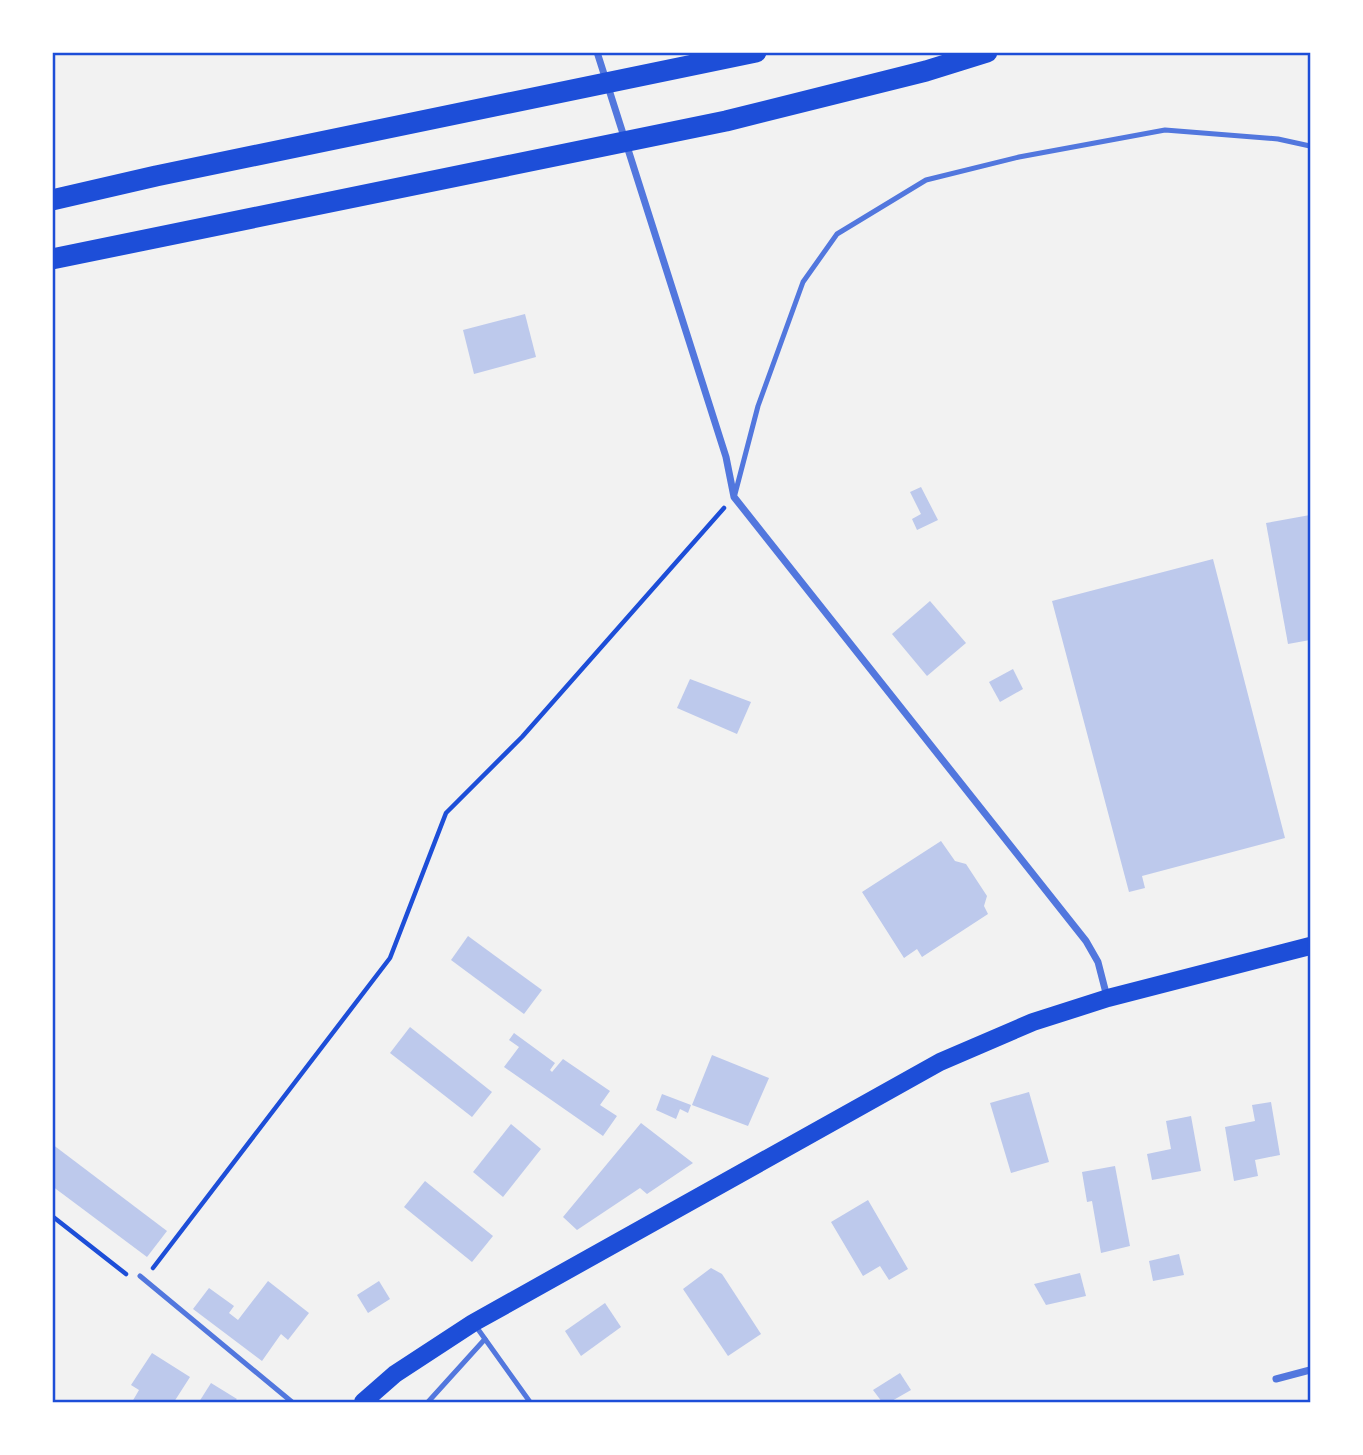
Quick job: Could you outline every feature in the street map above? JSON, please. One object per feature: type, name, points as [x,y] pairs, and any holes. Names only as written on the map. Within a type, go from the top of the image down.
[{"type":"highway","points":[[52,200],[156,176],[757,52]]},
{"type":"highway","points":[[52,258],[726,121],[848,91],[987,52]]},
{"type":"main road","points":[[363,1402],[395,1374],[473,1323],[940,1062],[1032,1022],[1108,998],[1311,946]]},
{"type":"street","points":[[597,52],[726,457],[734,497],[1081,934],[1097,962],[1108,998]]},
{"type":"street","points":[[1276,1379],[1311,1370]]},
{"type":"lane","points":[[734,497],[758,406],[803,282],[837,234],[926,180],[1019,157],[1165,130],[1278,139],[1311,146]]},
{"type":"lane","points":[[140,1276],[292,1402]]},
{"type":"lane","points":[[473,1323],[530,1402]]},
{"type":"lane","points":[[428,1402],[485,1339]]},
{"type":"path","points":[[52,1216],[125,1273],[140,1276],[151,1270],[212,1195],[390,958],[446,813],[522,737],[734,497]]},
{"type":"building","points":[[525,314],[536,357],[474,374],[463,330]]},
{"type":"building","points":[[921,487],[938,520],[917,530],[912,519],[921,514],[910,492]]},
{"type":"building","points":[[1310,515],[1310,640],[1288,644],[1266,523]]},
{"type":"building","points":[[1213,559],[1285,838],[1142,876],[1145,888],[1129,892],[1052,601]]},
{"type":"building","points":[[930,601],[966,643],[927,676],[892,634]]},
{"type":"building","points":[[1013,669],[1023,689],[1000,702],[989,682]]},
{"type":"building","points":[[690,679],[751,702],[737,734],[677,708]]},
{"type":"building","points":[[941,841],[955,861],[966,864],[987,896],[984,906],[988,914],[922,957],[917,949],[904,958],[862,892]]},
{"type":"building","points":[[468,936],[542,990],[524,1014],[451,960]]},
{"type":"building","points":[[410,1027],[492,1092],[472,1117],[390,1053]]},
{"type":"building","points":[[514,1033],[555,1063],[550,1070],[552,1072],[563,1059],[610,1091],[600,1105],[617,1116],[603,1136],[504,1067],[519,1047],[509,1040]]},
{"type":"building","points":[[712,1055],[769,1078],[748,1126],[692,1105]]},
{"type":"building","points":[[1029,1092],[1049,1162],[1011,1173],[990,1103]]},
{"type":"building","points":[[662,1094],[691,1105],[688,1113],[680,1109],[676,1119],[656,1110]]},
{"type":"building","points":[[1271,1102],[1280,1155],[1255,1160],[1258,1176],[1234,1181],[1225,1127],[1255,1121],[1252,1105]]},
{"type":"building","points":[[1191,1116],[1201,1171],[1152,1180],[1147,1154],[1171,1149],[1166,1121]]},
{"type":"building","points":[[641,1123],[693,1163],[647,1194],[640,1188],[577,1230],[563,1217]]},
{"type":"building","points":[[511,1124],[541,1149],[503,1197],[473,1172]]},
{"type":"building","points":[[52,1144],[167,1231],[147,1257],[52,1186]]},
{"type":"building","points":[[1115,1166],[1130,1246],[1101,1253],[1092,1201],[1087,1202],[1082,1172]]},
{"type":"building","points":[[425,1181],[493,1236],[472,1262],[404,1207]]},
{"type":"building","points":[[868,1200],[908,1269],[889,1280],[880,1266],[863,1276],[831,1222]]},
{"type":"building","points":[[1179,1254],[1184,1275],[1153,1281],[1149,1261]]},
{"type":"building","points":[[711,1268],[722,1274],[761,1334],[728,1356],[683,1289]]},
{"type":"building","points":[[1080,1273],[1086,1296],[1046,1305],[1034,1284]]},
{"type":"building","points":[[268,1281],[309,1313],[288,1340],[281,1334],[262,1361],[193,1309],[209,1288],[234,1306],[229,1313],[238,1320]]},
{"type":"building","points":[[379,1281],[390,1299],[368,1313],[357,1295]]},
{"type":"building","points":[[605,1303],[621,1327],[581,1356],[565,1331]]},
{"type":"building","points":[[152,1353],[190,1377],[174,1402],[132,1402],[139,1390],[131,1385]]},
{"type":"building","points":[[900,1373],[911,1390],[890,1402],[882,1402],[873,1390]]},
{"type":"building","points":[[211,1383],[237,1399],[234,1402],[199,1402]]}]
